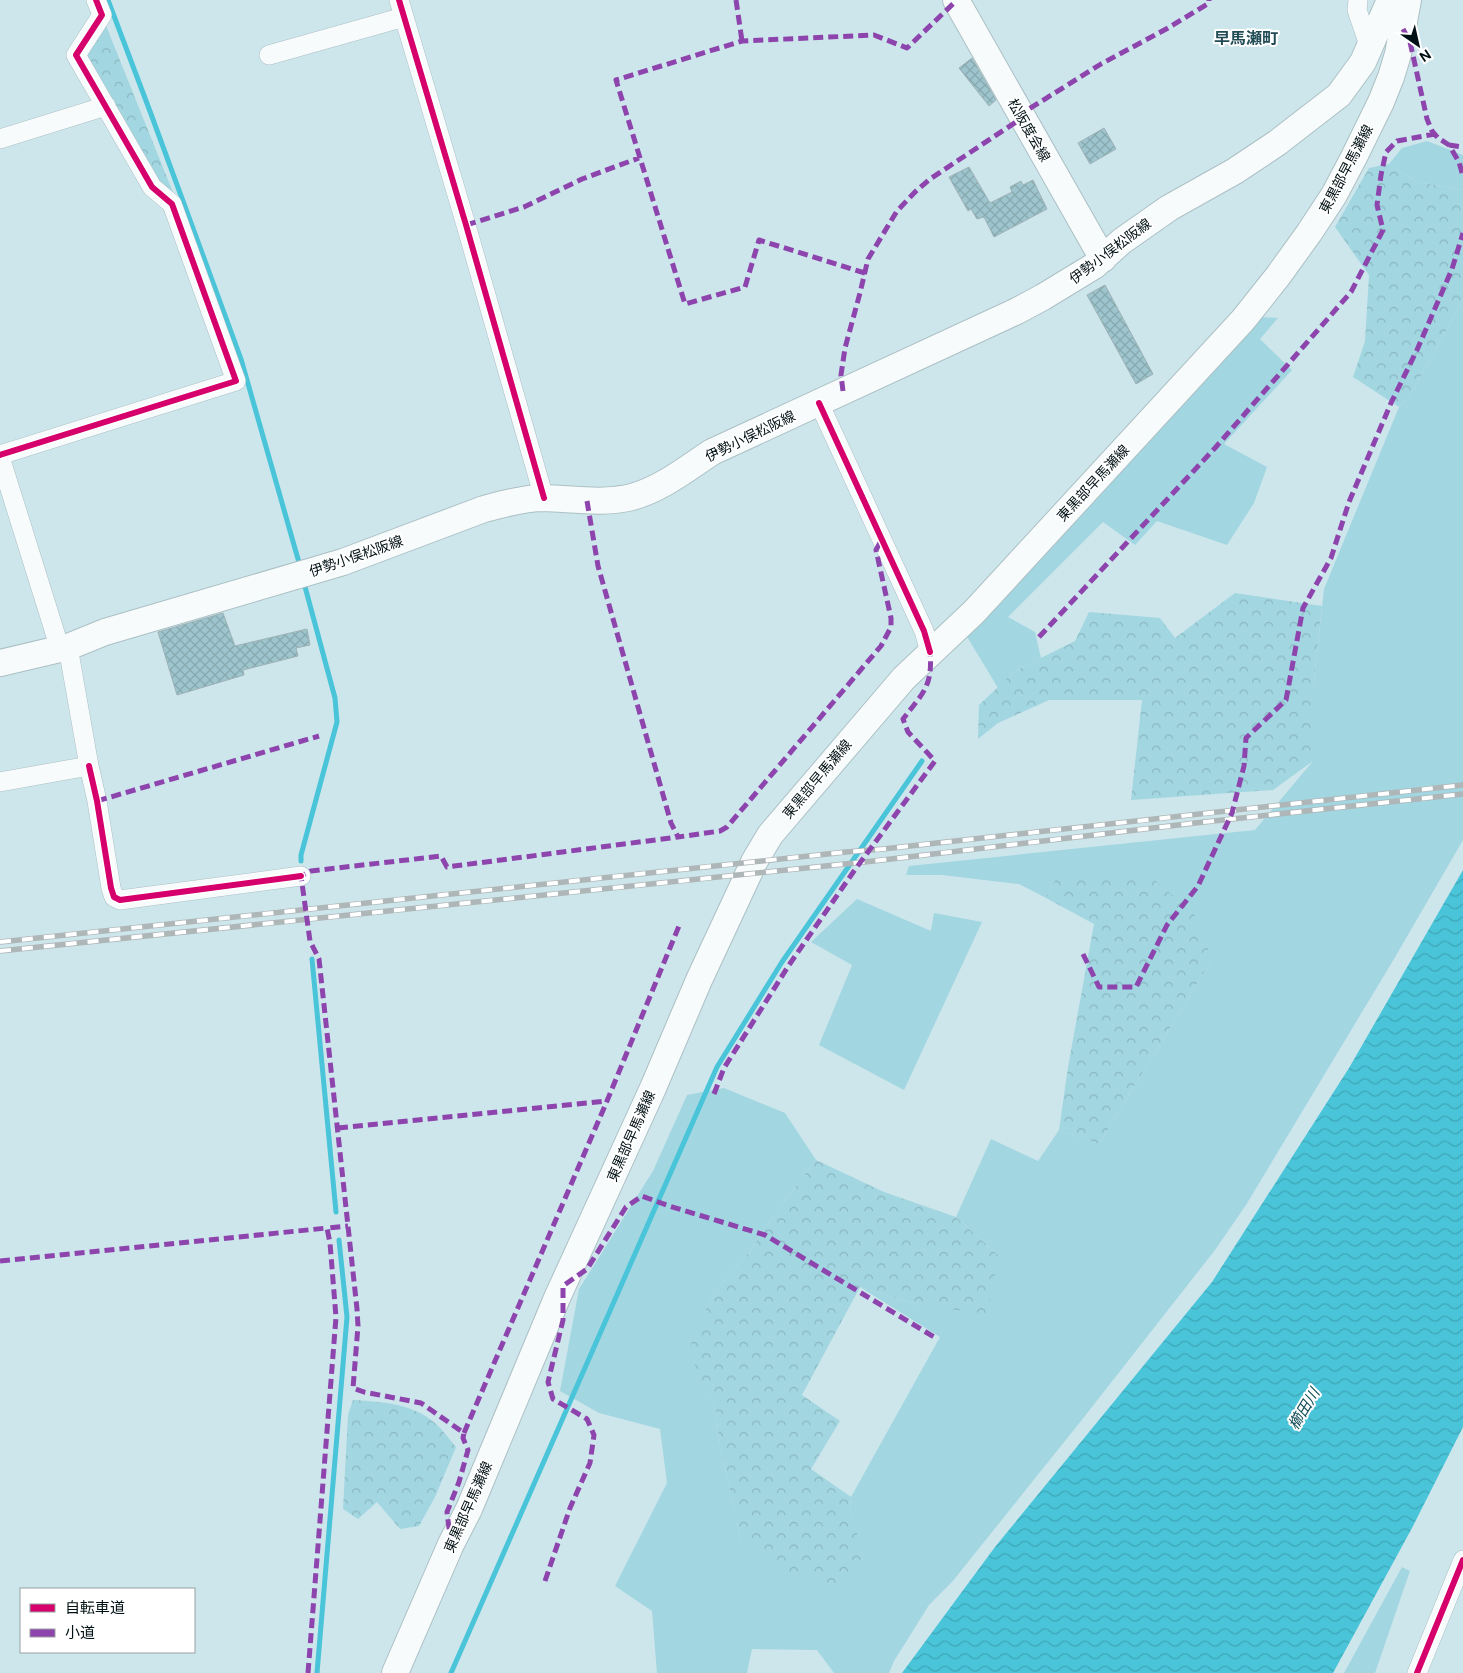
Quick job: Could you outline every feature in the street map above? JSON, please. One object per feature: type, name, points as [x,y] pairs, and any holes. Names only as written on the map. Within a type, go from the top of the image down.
[{"type":"main road","name":"松阪度会線","points":[[956,0],[1103,259]]},
{"type":"main road","name":"伊勢小俣松阪線","points":[[0,663],[64,648],[105,632],[343,562],[484,509],[507,503],[544,498],[597,502],[615,500],[643,493],[669,482],[712,452],[1017,311],[1063,285],[1103,259],[1140,227],[1169,208],[1235,172],[1277,143],[1339,95],[1363,62],[1390,0]]},
{"type":"main road","name":"東黒部早馬瀬線","points":[[395,1673],[451,1544],[469,1509],[560,1292],[649,1097],[698,980],[754,862],[770,835],[865,721],[904,678],[974,612],[1243,320],[1278,276],[1334,195],[1381,102],[1398,54],[1408,0]]},
{"type":"street","points":[[96,0],[102,15],[76,55],[152,187],[172,204],[236,381],[0,456],[64,648],[97,801],[114,897],[120,900],[301,876]]},
{"type":"street","points":[[1358,0],[1357,10],[1370,48]]},
{"type":"street","points":[[269,55],[401,9],[544,498]]},
{"type":"street","points":[[0,139],[106,106]]},
{"type":"street","points":[[819,403],[924,631],[930,652]]},
{"type":"street","points":[[0,782],[89,766]]},
{"type":"street","points":[[1417,1673],[1463,1560]]},
{"type":"green space","points":[[105,23],[174,195],[157,183],[83,57]]},
{"type":"green space","points":[[1427,141],[1463,155],[1463,190],[1417,182],[1389,164],[1402,148]]},
{"type":"green space","points":[[1389,164],[1417,182],[1463,190],[1463,300],[1410,396],[1399,407],[1353,377],[1365,341],[1369,275],[1335,227],[1369,168]]},
{"type":"green space","points":[[1463,300],[1463,840],[1394,959],[1246,1205],[1215,1250],[952,1582],[929,1605],[894,1661],[889,1673],[834,1673],[817,1650],[752,1649],[747,1673],[657,1673],[652,1611],[615,1586],[667,1483],[660,1429],[599,1413],[560,1391],[579,1289],[653,1171],[687,1095],[724,1088],[785,1113],[816,1160],[766,1226],[751,1250],[712,1295],[689,1351],[715,1406],[720,1446],[741,1540],[864,1560],[850,1510],[851,1497],[940,1337],[860,1287],[919,1305],[999,1256],[956,1217],[991,1139],[1038,1161],[1059,1130],[1099,1144],[1212,959],[1055,880],[1046,898],[1019,884],[942,875],[906,875],[909,866],[1255,830],[1313,761],[1313,691],[1324,589],[1399,407],[1410,396]]},
{"type":"green space","points":[[1259,317],[1278,318],[1260,339],[1292,370],[1224,444],[1267,467],[1254,503],[1227,545],[1157,521],[1135,545],[1103,522],[1008,617],[1035,632],[1041,658],[1015,671],[998,688],[966,635]]},
{"type":"green space","points":[[1235,593],[1322,606],[1313,691],[1313,761],[1273,790],[1131,800],[1142,700],[1049,700],[998,723],[978,739],[979,705],[1015,671],[1075,641],[1089,612],[1160,618],[1175,638]]},
{"type":"green space","points":[[1150,876],[1194,914],[1212,959],[1099,1144],[1059,1130],[1068,1067],[1094,924],[1046,898],[1055,880]]},
{"type":"green space","points":[[857,899],[931,931],[934,913],[982,922],[904,1090],[819,1045],[852,965],[811,942]]},
{"type":"green space","points":[[816,1160],[884,1192],[956,1217],[999,1256],[987,1314],[919,1305],[860,1287],[802,1395],[840,1421],[811,1469],[851,1497],[850,1510],[865,1560],[840,1585],[785,1573],[741,1540],[720,1446],[715,1406],[688,1351],[712,1295],[751,1250],[766,1226]]},
{"type":"green space","points":[[353,1400],[386,1403],[407,1407],[416,1411],[435,1423],[456,1447],[435,1497],[419,1526],[400,1529],[377,1502],[358,1519],[343,1509],[348,1415]]},
{"type":"green space","points":[[1402,1567],[1410,1571],[1375,1673],[1344,1673]]},
{"type":"water","name":"櫛田川","points":[[1463,870],[1463,1427],[1412,1528],[1333,1673],[902,1673],[995,1547],[1212,1282],[1349,1068]]},
{"type":"building","points":[[972,58],[996,100],[989,106],[959,68]]},
{"type":"building","points":[[1104,128],[1116,149],[1090,164],[1078,143]]},
{"type":"building","points":[[969,167],[990,203],[1012,192],[1010,187],[1021,181],[1023,185],[1033,180],[1047,209],[994,237],[984,217],[977,219],[971,209],[968,211],[949,177]]},
{"type":"building","points":[[1105,285],[1153,374],[1136,384],[1087,295]]},
{"type":"building","points":[[223,613],[235,646],[307,629],[310,645],[296,648],[298,656],[243,670],[244,675],[177,695],[158,632]]},
{"type":"waterway","points":[[108,0],[241,359],[300,566]]},
{"type":"waterway","points":[[301,861],[301,855],[337,722],[335,698],[304,583]]},
{"type":"waterway","points":[[451,1673],[717,1067],[782,962],[922,761]]},
{"type":"waterway","points":[[312,959],[336,1212]]},
{"type":"waterway","points":[[317,1673],[347,1317],[339,1240]]},
{"type":"railway","points":[[0,942],[883,849],[1463,785]]},
{"type":"railway","points":[[0,951],[874,861],[1463,794]]},
{"type":"marked path","points":[[736,0],[742,41]]},
{"type":"marked path","points":[[843,391],[841,375],[845,348],[868,259],[897,211],[930,179],[1016,122],[1029,109],[1101,64],[1168,28],[1209,3],[1209,0]]},
{"type":"marked path","points":[[865,273],[759,240],[745,287],[685,304],[616,80],[742,41],[874,35],[907,48],[956,1]]},
{"type":"marked path","points":[[1403,29],[1410,42],[1427,119],[1432,131],[1438,138],[1449,145],[1459,162],[1463,176]]},
{"type":"marked path","points":[[1039,637],[1215,448],[1351,292],[1383,230],[1377,205],[1386,152],[1397,141],[1435,134]]},
{"type":"marked path","points":[[1449,145],[1463,147]]},
{"type":"marked path","points":[[466,225],[524,207],[582,179],[639,158]]},
{"type":"marked path","points":[[1083,954],[1099,987],[1136,987],[1167,925],[1198,886],[1232,813],[1244,766],[1246,738],[1286,700],[1303,608],[1331,558],[1349,502],[1391,403],[1417,350],[1452,269],[1463,233]]},
{"type":"marked path","points":[[587,501],[598,566],[671,823],[678,837],[720,831],[727,827],[881,646],[891,627],[891,618],[876,550],[882,539]]},
{"type":"marked path","points":[[714,1094],[724,1068],[789,965],[854,871],[935,761],[908,732],[903,719],[921,695],[928,681],[931,664],[930,652]]},
{"type":"marked path","points":[[97,801],[319,736]]},
{"type":"marked path","points":[[451,1544],[447,1512],[459,1482],[468,1450],[463,1438],[464,1433],[421,1403],[364,1392],[353,1388],[358,1326],[357,1309],[319,959],[310,941],[301,876],[311,871],[441,856],[447,867],[678,837]]},
{"type":"marked path","points":[[464,1433],[607,1101],[679,926]]},
{"type":"marked path","points":[[338,1128],[607,1101]]},
{"type":"marked path","points":[[545,1581],[570,1508],[590,1463],[594,1435],[587,1419],[553,1399],[548,1382],[563,1320],[563,1286],[587,1269],[626,1207],[642,1196],[765,1235],[934,1337]]},
{"type":"marked path","points":[[308,1673],[336,1317],[327,1228],[348,1226]]},
{"type":"marked path","points":[[0,1261],[327,1228]]},
{"type":"cycle path","points":[[0,455],[236,381],[172,204],[152,187],[76,55],[102,15],[96,0]]},
{"type":"cycle path","points":[[399,0],[544,498]]},
{"type":"cycle path","points":[[819,403],[924,631],[930,652]]},
{"type":"cycle path","points":[[89,766],[114,897],[120,900],[301,876]]},
{"type":"cycle path","points":[[1417,1673],[1463,1560]]},
{"type":"district","name":"早馬瀬町","points":[[1246,38]]}]
